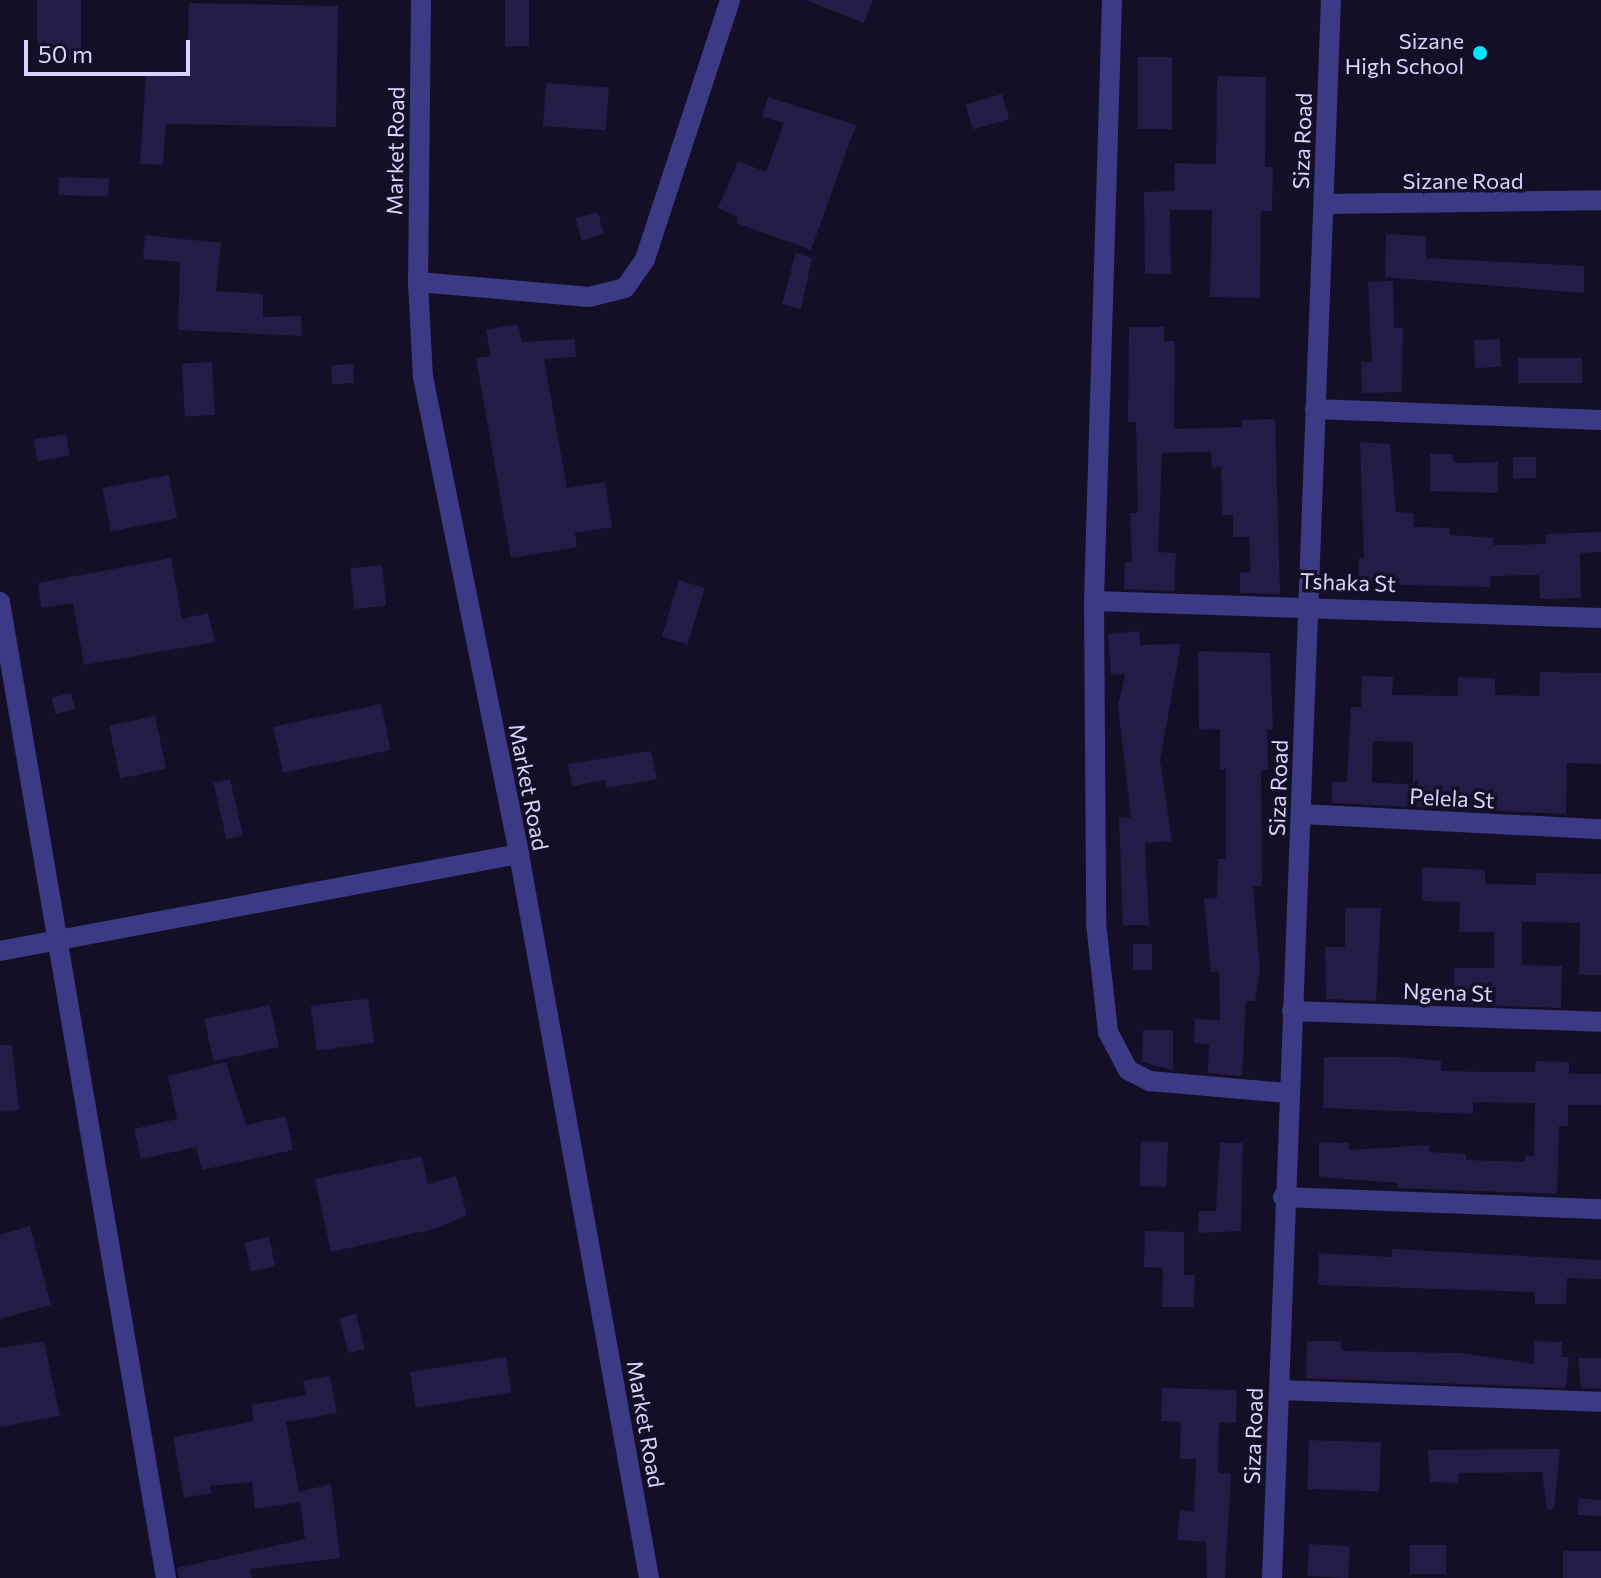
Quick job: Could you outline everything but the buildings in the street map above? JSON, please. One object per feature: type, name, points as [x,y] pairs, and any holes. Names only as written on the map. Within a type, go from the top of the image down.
[{"type":"street","name":"Market Road","points":[[421,0],[418,282],[431,428],[519,854],[649,1578]]},
{"type":"street","points":[[418,282],[589,297],[625,288],[645,259],[730,0]]},
{"type":"street","points":[[1112,0],[1094,601],[1096,923],[1116,1052],[1128,1070],[1150,1081],[1287,1093]]},
{"type":"street","name":"Siza Road","points":[[1272,1578],[1283,1197],[1301,814],[1331,0]]},
{"type":"street","name":"Sizane Road","points":[[1324,204],[1601,200]]},
{"type":"street","points":[[1315,409],[1601,420]]},
{"type":"street","name":"Tshaka St","points":[[1094,601],[1309,604],[1601,618]]},
{"type":"street","points":[[0,602],[166,1578]]},
{"type":"street","name":"Pelela St","points":[[1301,814],[1601,829]]},
{"type":"street","points":[[0,951],[519,854]]},
{"type":"street","name":"Ngena St","points":[[1292,1011],[1601,1022]]},
{"type":"street","points":[[1283,1197],[1601,1209]]},
{"type":"street","points":[[1279,1390],[1601,1402]]},
{"type":"place","name":"Sizane High School","points":[[1480,53]]}]
